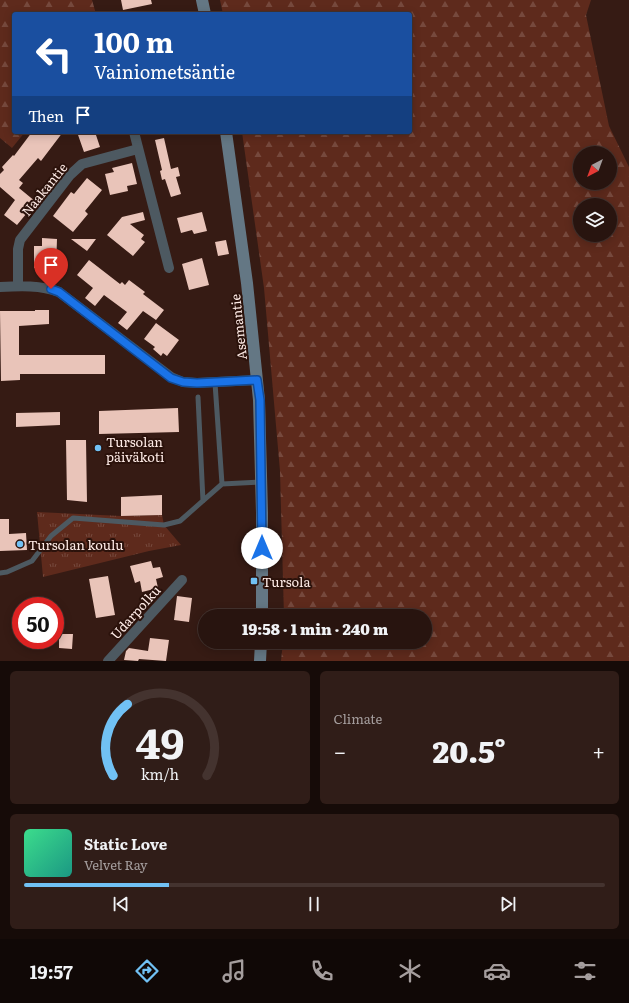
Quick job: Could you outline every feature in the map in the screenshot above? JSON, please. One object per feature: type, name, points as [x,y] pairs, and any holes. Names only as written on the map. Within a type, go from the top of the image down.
[{"type":"main road","points":[[202,0],[205,12]]},
{"type":"main road","name":"Asemantie","points":[[226,134],[247,283],[260,400],[262,609]]},
{"type":"main road","points":[[260,661],[261,649]]},
{"type":"street","points":[[134,134],[169,268]]},
{"type":"street","name":"Naakantie","points":[[18,286],[18,249],[20,240],[70,174],[82,164],[138,149]]},
{"type":"street","points":[[0,287],[18,286],[43,288],[59,292],[171,378],[183,382],[216,383],[257,380]]},
{"type":"street","name":"Udarpolku","points":[[108,661],[182,580]]},
{"type":"lane","points":[[216,383],[222,484]]},
{"type":"lane","points":[[198,398],[203,501]]},
{"type":"lane","points":[[0,573],[7,572],[32,561],[51,536],[73,518],[164,525],[180,521],[222,484],[261,482]]},
{"type":"green space","points":[[0,0],[92,0],[95,12],[12,12],[12,134],[23,134],[12,148],[0,138]]},
{"type":"green space","points":[[220,0],[591,0],[586,15],[609,126],[629,167],[629,661],[281,661],[282,649],[432,649],[432,609],[284,609],[280,471],[264,288],[242,134],[412,134],[412,12],[223,12]]},
{"type":"green space","points":[[37,512],[121,516],[162,515],[164,525],[181,545],[149,551],[43,577]]},
{"type":"building","points":[[121,0],[151,0],[152,4],[123,10]]},
{"type":"building","points":[[30,134],[61,134],[41,161],[38,158],[19,180],[23,183],[19,188],[36,202],[17,225],[4,215],[15,200],[0,187],[0,174],[4,170],[2,167],[13,155],[14,156]]},
{"type":"building","points":[[78,134],[96,134],[100,147],[84,152]]},
{"type":"building","points":[[164,138],[171,169],[178,167],[180,176],[176,177],[181,194],[171,197],[165,179],[162,180],[160,171],[162,170],[155,140]]},
{"type":"building","points":[[132,163],[137,184],[127,186],[128,191],[110,195],[105,174],[114,172],[112,168]]},
{"type":"building","points":[[87,178],[102,190],[85,211],[88,214],[73,232],[53,216],[71,192],[74,194]]},
{"type":"building","points":[[143,212],[145,220],[130,224],[144,235],[141,239],[145,242],[133,256],[107,235],[122,217]]},
{"type":"building","points":[[202,212],[207,231],[194,234],[192,230],[181,233],[177,218]]},
{"type":"building","points":[[42,238],[57,239],[56,269],[34,268],[34,246],[42,246]]},
{"type":"building","points":[[71,239],[96,239],[87,251]]},
{"type":"building","points":[[226,240],[229,254],[218,256],[215,242]]},
{"type":"building","points":[[202,258],[209,285],[189,290],[182,264]]},
{"type":"building","points":[[89,260],[120,284],[122,282],[125,285],[129,280],[145,292],[143,294],[164,310],[156,320],[143,311],[127,330],[118,323],[127,312],[104,295],[95,306],[85,298],[93,288],[77,275]]},
{"type":"building","points":[[49,310],[49,324],[19,326],[19,355],[105,355],[105,374],[20,374],[20,380],[1,381],[0,311]]},
{"type":"building","points":[[156,323],[179,340],[167,356],[163,353],[161,356],[153,349],[155,347],[144,339]]},
{"type":"building","points":[[178,408],[179,432],[99,434],[99,411]]},
{"type":"building","points":[[60,412],[60,425],[16,427],[16,413]]},
{"type":"building","points":[[66,440],[86,440],[87,502],[67,500]]},
{"type":"building","points":[[162,495],[162,515],[121,516],[121,497]]},
{"type":"building","points":[[0,519],[9,519],[9,534],[26,533],[27,550],[0,551]]},
{"type":"building","points":[[151,561],[153,568],[160,567],[163,577],[156,579],[158,588],[142,592],[140,581],[135,583],[130,566]]},
{"type":"building","points":[[108,576],[115,615],[96,618],[89,579]]},
{"type":"building","points":[[177,596],[192,598],[189,622],[174,620]]},
{"type":"building","points":[[64,634],[73,634],[72,649],[64,648]]},
{"type":"building","points":[[150,638],[169,640],[166,661],[139,659],[138,661],[124,660],[126,651],[129,648],[148,651]]},
{"type":"place","name":"Tursolan päiväkoti","points":[[98,448]]},
{"type":"place","name":"Tursolan koulu","points":[[20,544]]},
{"type":"place","name":"Tursola","points":[[254,581]]},
{"type":"route","points":[[51,289],[59,292],[171,378],[183,382],[197,383],[257,380],[260,400],[262,548]]}]
